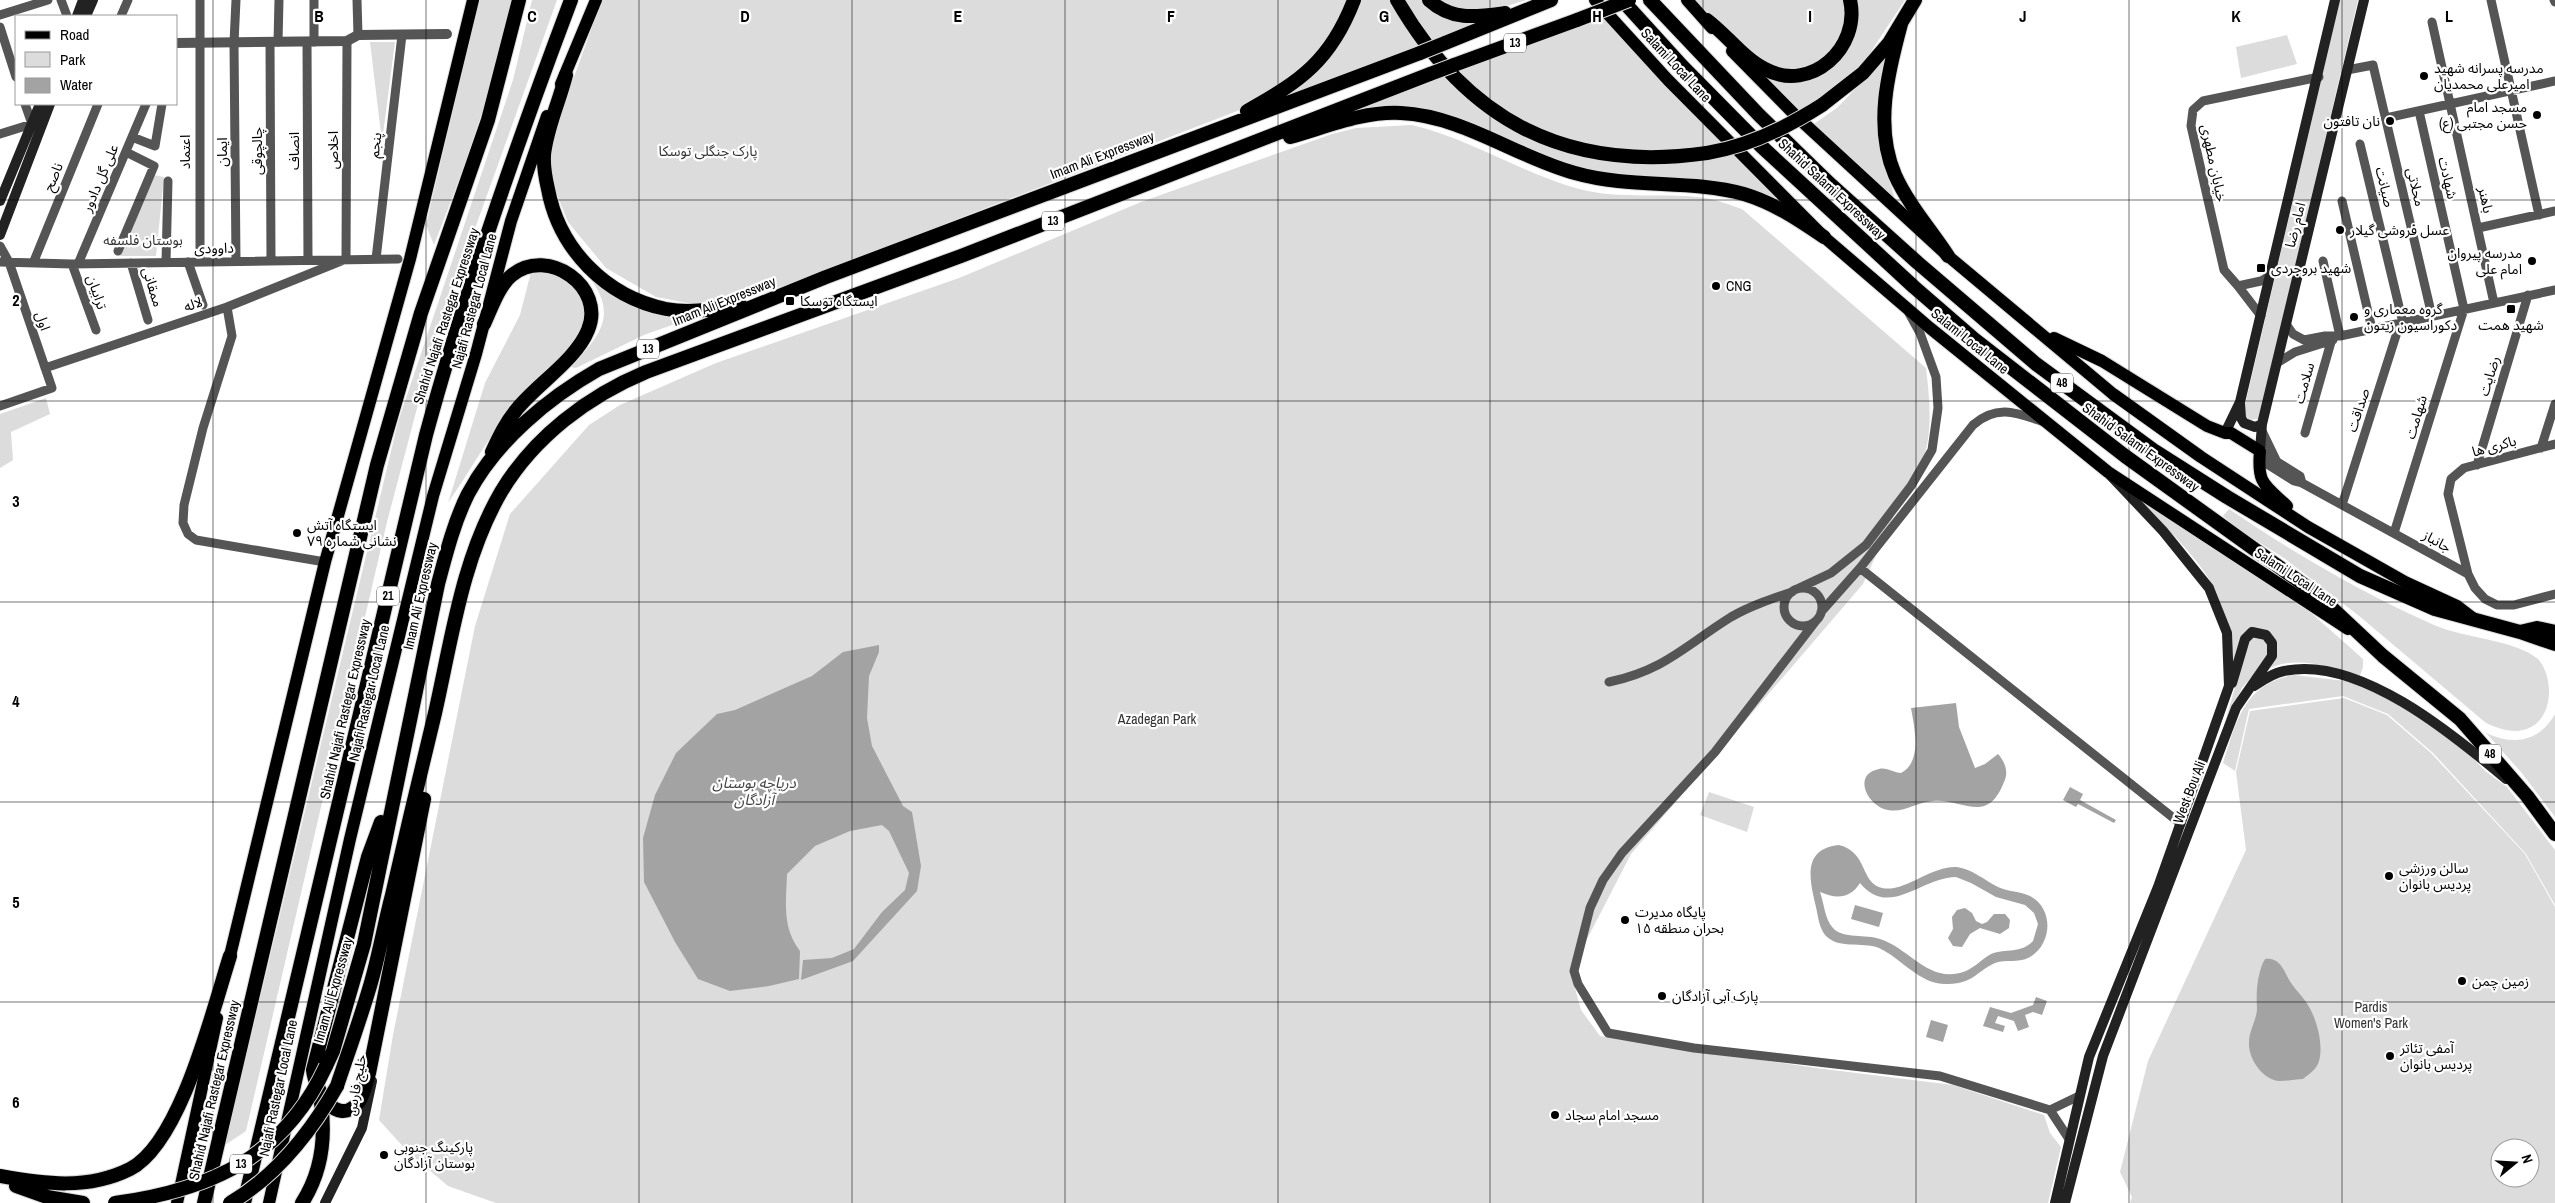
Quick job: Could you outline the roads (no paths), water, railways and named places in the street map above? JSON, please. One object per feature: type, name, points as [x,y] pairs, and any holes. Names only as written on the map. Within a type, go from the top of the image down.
[{"type":"highway","name":"Shahid Najafi Rastegar Expressway","points":[[204,1203],[377,465],[421,312],[488,120],[519,0]]},
{"type":"highway","name":"Shahid Najafi Rastegar Expressway","points":[[244,1203],[426,435],[446,360],[502,194],[571,0]]},
{"type":"highway","points":[[1212,130],[1300,80],[1332,44],[1354,0]]},
{"type":"highway","points":[[1397,0],[1422,41],[1452,76],[1485,106],[1527,131],[1573,148],[1622,157],[1664,158],[1707,153],[1768,135],[1822,105],[1863,73],[1889,43],[1915,0]]},
{"type":"highway","points":[[1429,0],[1443,11],[1460,17],[1523,10]]},
{"type":"highway","name":"Imam Ali Expressway","points":[[116,1203],[158,1197],[201,1184],[241,1164],[280,1135],[313,1095],[333,1051],[364,944],[396,779],[438,584],[450,539],[468,495],[485,467],[506,443],[548,402],[572,384],[599,369],[759,304],[1212,130],[1420,53],[1551,0]]},
{"type":"highway","name":"Shahid Salami Expressway","points":[[1622,0],[1682,66],[1761,146],[1914,288],[1974,339],[2125,456],[2318,595],[2425,692],[2460,719],[2555,834]]},
{"type":"highway","name":"13","points":[[230,1203],[264,1177],[292,1150],[318,1119],[337,1086],[370,984],[461,594],[480,535],[490,512],[519,467],[582,405],[620,382],[674,361],[961,256],[1430,74],[1630,0]]},
{"type":"highway","name":"Shahid Salami Expressway","points":[[1650,0],[1752,108],[1830,184],[1918,263],[2044,369],[2153,450],[2322,555],[2360,576],[2435,609],[2520,632],[2555,644]]},
{"type":"highway","points":[[1707,20],[1765,70],[1775,74],[1795,75],[1823,67],[1841,50],[1850,29],[1850,0]]},
{"type":"highway","points":[[1901,24],[1888,76],[1885,120],[1887,149],[1895,176],[1948,256]]},
{"type":"highway","points":[[566,75],[544,149],[545,175],[550,204],[563,235],[581,259],[610,286],[627,296],[665,309],[704,312],[759,304]]},
{"type":"highway","points":[[1222,155],[1366,115],[1388,113],[1417,114],[1446,121],[1535,161],[1578,174],[1636,183],[1714,188],[1745,194],[1772,204],[1824,237]]},
{"type":"highway","points":[[484,324],[511,275],[533,264],[556,267],[574,277],[587,294],[591,311],[588,330],[576,348],[517,408],[502,431],[485,467]]},
{"type":"highway","points":[[2520,632],[2537,628],[2555,632]]},
{"type":"highway","points":[[319,1092],[331,1107],[341,1111],[353,1108],[360,1101],[369,1073],[436,737],[448,656]]},
{"type":"highway","points":[[302,1203],[318,1174],[323,1148],[324,1124],[313,1070],[368,858],[396,779]]},
{"type":"highway","points":[[0,1176],[41,1184],[71,1185],[102,1179],[131,1169],[152,1151],[179,1107],[230,956]]},
{"type":"highway","points":[[0,1180],[47,1198],[82,1203]]},
{"type":"main road","points":[[76,15],[83,0]]},
{"type":"main road","points":[[86,15],[93,0]]},
{"type":"main road","points":[[177,1203],[230,956],[325,562],[410,259],[473,0]]},
{"type":"main road","name":"Najafi Rastegar Local Lane","points":[[269,1203],[296,1073],[433,496],[484,324],[511,221],[545,121],[596,0]]},
{"type":"main road","name":"Salami Local Lane","points":[[1596,0],[1668,80],[1824,237],[2046,424],[2108,472],[2374,646]]},
{"type":"main road","points":[[1687,0],[1707,20],[1723,42],[1795,115],[1948,256],[2113,394],[2201,457],[2308,527],[2405,582],[2457,606],[2476,620]]},
{"type":"main road","name":"امام رضا","points":[[2224,433],[2240,402],[2319,76],[2335,0]]},
{"type":"main road","name":"امام رضا","points":[[2260,455],[2262,427],[2364,0]]},
{"type":"main road","points":[[0,201],[40,105]]},
{"type":"main road","points":[[0,235],[50,105]]},
{"type":"main road","points":[[2038,331],[2102,360],[2160,398],[2260,455],[2258,468],[2260,479],[2308,527]]},
{"type":"main road","points":[[2240,402],[2241,418],[2244,423],[2262,427]]},
{"type":"main road","name":"West Bou Ali","points":[[2054,1203],[2079,1096],[2092,1050],[2181,824],[2230,686],[2227,633],[2209,588],[2163,531],[2114,483],[2108,472]]},
{"type":"main road","points":[[2230,686],[2245,639],[2252,632],[2261,632],[2272,644],[2272,656],[2249,690]]},
{"type":"main road","name":"West Bou Ali","points":[[2065,1203],[2103,1056],[2236,708],[2249,690],[2273,675],[2291,670],[2324,672],[2360,680],[2402,701],[2443,729],[2519,790]]},
{"type":"main road","name":"خلیج فارس","points":[[325,1203],[362,1128],[370,1099],[379,1022]]},
{"type":"street","points":[[0,15],[48,0]]},
{"type":"street","points":[[61,0],[67,15]]},
{"type":"street","points":[[121,15],[128,0]]},
{"type":"street","points":[[198,43],[200,0]]},
{"type":"street","name":"ایمان","points":[[236,0],[234,42],[236,261]]},
{"type":"street","name":"چالچوقی","points":[[271,260],[274,42],[279,0]]},
{"type":"street","name":"انصاف","points":[[308,260],[311,42],[314,0]]},
{"type":"street","points":[[357,0],[358,35]]},
{"type":"street","points":[[2491,0],[2539,215]]},
{"type":"street","name":"باهنر","points":[[2432,22],[2494,303]]},
{"type":"street","points":[[0,27],[15,74]]},
{"type":"street","points":[[178,43],[347,42],[358,35],[447,34]]},
{"type":"street","name":"پنجم","points":[[376,259],[402,35]]},
{"type":"street","name":"اخلاص","points":[[346,259],[347,42]]},
{"type":"street","name":"اعتماد","points":[[198,43],[200,262]]},
{"type":"street","name":"محلاتی","points":[[2347,70],[2373,65],[2432,316]]},
{"type":"street","name":"خیابان مطهری","points":[[2261,316],[2224,270],[2191,126],[2193,110],[2203,101],[2319,76]]},
{"type":"street","points":[[2386,118],[2555,80]]},
{"type":"street","points":[[0,134],[32,124],[25,105]]},
{"type":"street","name":"ناصح","points":[[34,262],[98,105]]},
{"type":"street","name":"علی گل دادور","points":[[75,264],[146,105]]},
{"type":"street","points":[[132,137],[155,146],[162,105]]},
{"type":"street","name":"شهادت","points":[[2419,111],[2464,309]]},
{"type":"street","name":"صیانت","points":[[2360,144],[2402,323]]},
{"type":"street","points":[[118,251],[154,166],[126,152]]},
{"type":"street","points":[[166,262],[168,181]]},
{"type":"street","points":[[2342,201],[2372,329]]},
{"type":"street","points":[[2478,228],[2555,211]]},
{"type":"street","name":"اول","points":[[0,246],[4,262],[52,388],[0,406]]},
{"type":"street","name":"داوودی","points":[[4,262],[75,264],[398,258]]},
{"type":"street","name":"لاله","points":[[45,368],[227,307],[346,259]]},
{"type":"street","points":[[2323,261],[2340,336]]},
{"type":"street","points":[[188,262],[203,305]]},
{"type":"street","name":"ممقانی","points":[[130,263],[148,320]]},
{"type":"street","name":"ترابیان","points":[[75,264],[96,330]]},
{"type":"street","points":[[2238,286],[2261,281],[2271,274]]},
{"type":"street","points":[[2286,324],[2293,334],[2304,340],[2325,336],[2340,336],[2555,290]]},
{"type":"street","name":"رضایت","points":[[2477,464],[2528,295]]},
{"type":"street","points":[[1609,682],[1652,670],[1674,658],[1732,617],[1759,603],[1831,573],[1866,545],[1911,486],[1932,450],[1938,408],[1936,377],[1920,333],[1904,306]]},
{"type":"street","points":[[227,307],[232,336],[203,428],[184,505],[183,523],[188,534],[196,540],[325,562]]},
{"type":"street","name":"شهامت","points":[[2394,533],[2464,309]]},
{"type":"street","name":"صداقت","points":[[2342,505],[2402,323]]},
{"type":"street","points":[[2277,364],[2295,352],[2330,342],[2340,336]]},
{"type":"street","name":"سلامت","points":[[2305,433],[2330,342]]},
{"type":"street","points":[[2541,448],[2555,404]]},
{"type":"street","points":[[2046,424],[2004,410],[1980,419],[1860,568],[1822,612],[1715,752],[1622,853],[1603,880],[1590,908],[1574,971],[1578,984],[1608,1034],[1694,1048],[1940,1076],[2050,1110],[2069,1139]]},
{"type":"street","points":[[2260,479],[2266,472],[2277,466],[2268,447],[2262,427]]},
{"type":"street","name":"باکری ها","points":[[2468,574],[2448,494],[2451,479],[2464,468],[2555,444]]},
{"type":"street","name":"جانباز","points":[[2260,455],[2277,466],[2300,476],[2302,483],[2468,574],[2475,588],[2485,600],[2497,605],[2514,605],[2555,594]]},
{"type":"street","points":[[1860,568],[2181,824]]},
{"type":"street","points":[[1815,622],[1804,626],[1793,622],[1786,613],[1785,602],[1794,590],[1809,589],[1814,591],[1821,601],[1822,612]]},
{"type":"street","points":[[2050,1110],[2079,1096]]},
{"type":"water","name":"دریاچه بوستان آزادگان","points":[[879,645],[879,652],[869,676],[867,718],[872,746],[903,806],[912,812],[921,866],[917,891],[853,961],[801,980],[803,960],[832,958],[854,949],[882,912],[905,890],[909,873],[889,831],[882,825],[850,831],[815,846],[787,874],[786,915],[790,933],[800,951],[799,979],[769,986],[730,991],[698,979],[675,942],[644,882],[643,838],[655,795],[676,753],[717,714],[735,710],[812,676],[843,652]]},
{"type":"water","points":[[1956,703],[1959,727],[1975,768],[1985,764],[1998,754],[2003,760],[2006,771],[2005,778],[1997,795],[1990,803],[1982,807],[1933,801],[1894,811],[1874,803],[1865,790],[1864,783],[1866,777],[1871,772],[1879,769],[1888,769],[1901,773],[1908,768],[1912,761],[1915,752],[1915,734],[1911,708]]},
{"type":"water","points":[[2070,787],[2083,794],[2080,800],[2116,820],[2114,823],[2078,804],[2076,807],[2063,800]]},
{"type":"water","points":[[1839,845],[1855,854],[1870,880],[1882,888],[1899,887],[1938,870],[1957,867],[1968,870],[1998,887],[2026,894],[2038,902],[2044,909],[2047,918],[2046,937],[2036,952],[2028,958],[1995,963],[1964,982],[1948,984],[1928,980],[1879,948],[1843,944],[1831,940],[1825,935],[1819,921],[1812,887],[1811,868],[1813,860],[1827,848]],"holes":[[[1956,877],[1996,897],[2025,905],[2034,913],[2038,924],[2033,941],[2023,948],[1991,954],[1966,971],[1953,974],[1931,970],[1901,950],[1880,939],[1843,934],[1837,931],[1828,921],[1820,892],[1832,896],[1847,895],[1860,883],[1871,893],[1882,897],[1894,897],[1943,879]]]},
{"type":"water","points":[[1855,905],[1883,913],[1879,927],[1851,919]]},
{"type":"water","points":[[1965,908],[1972,913],[1976,921],[1982,924],[1987,922],[1994,914],[2005,914],[2010,920],[2009,928],[2000,934],[1980,928],[1970,934],[1962,947],[1953,946],[1948,938],[1953,929],[1952,917],[1957,910]]},
{"type":"water","points":[[2265,959],[2275,960],[2281,966],[2310,1008],[2316,1022],[2320,1039],[2319,1061],[2315,1069],[2303,1079],[2280,1081],[2268,1077],[2258,1068],[2249,1049],[2249,1038],[2257,1012],[2259,977]]},
{"type":"water","points":[[2036,997],[2047,1001],[2042,1015],[2033,1012],[2025,1015],[2029,1027],[2018,1031],[2014,1021],[1998,1016],[1995,1023],[2005,1026],[2003,1032],[1983,1026],[1990,1007],[2011,1013],[2033,1005]]},
{"type":"water","points":[[1931,1020],[1948,1025],[1943,1042],[1926,1037]]},
{"type":"place","name":"مدرسه پسرانه شهید امیرعلی محمدیان","points":[[2424,76]]},
{"type":"place","name":"مسجد امام حسن مجتبی (ع)","points":[[2537,115]]},
{"type":"place","name":"نان تافتون","points":[[2390,121]]},
{"type":"place","name":"عسل فروشی گیلار","points":[[2340,230]]},
{"type":"place","name":"مدرسه پیروان امام علی","points":[[2532,261]]},
{"type":"place","name":"شهید بروجردی","points":[[2261,268]]},
{"type":"place","name":"CNG","points":[[1716,286]]},
{"type":"place","name":"ایستگاه توسکا","points":[[790,301]]},
{"type":"place","name":"شهید همت","points":[[2511,309]]},
{"type":"place","name":"گروه معماری و دکوراسیون زیتون","points":[[2354,317]]},
{"type":"place","name":"ایستگاه آتش نشانی شماره ۷۹","points":[[297,533]]},
{"type":"place","name":"سالن ورزشی پردیس بانوان","points":[[2389,876]]},
{"type":"place","name":"پایگاه مدیرت بحران منطقه ۱۵","points":[[1625,920]]},
{"type":"place","name":"زمین چمن","points":[[2462,981]]},
{"type":"place","name":"پارک آبی آزادگان","points":[[1662,996]]},
{"type":"place","name":"آمفی تئاتر پردیس بانوان","points":[[2390,1056]]},
{"type":"place","name":"مسجد امام سجاد","points":[[1555,1115]]},
{"type":"place","name":"پارکینگ جنوبی بوستان آزادگان","points":[[384,1155]]},
{"type":"park label","name":"پارک جنگلی توسکا","points":[[708,151]]},
{"type":"park label","name":"بوستان فلسفه","points":[[143,240]]},
{"type":"park label","name":"Azadegan Park","points":[[1157,719]]},
{"type":"park label","name":"Pardis Women's Park","points":[[2371,1016]]}]
